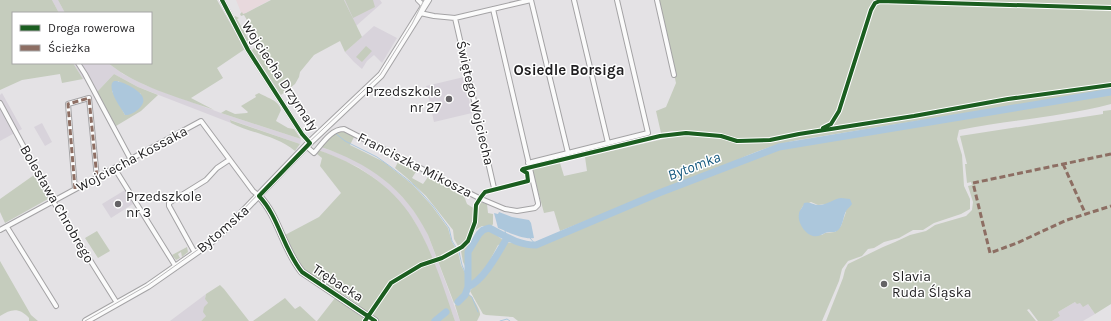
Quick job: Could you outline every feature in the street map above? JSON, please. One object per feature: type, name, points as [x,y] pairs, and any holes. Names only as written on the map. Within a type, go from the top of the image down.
[{"type":"street","name":"Wojciecha Drzymały","points":[[222,0],[248,50],[308,144]]},
{"type":"street","points":[[418,0],[424,6]]},
{"type":"street","name":"Bytomska","points":[[86,321],[148,286],[222,233],[308,144],[381,75],[428,0]]},
{"type":"street","points":[[420,14],[455,18],[531,0],[568,153]]},
{"type":"street","points":[[574,0],[608,143]]},
{"type":"street","points":[[493,9],[528,163],[648,133],[617,0]]},
{"type":"street","points":[[657,0],[674,75]]},
{"type":"street","name":"Świętego Wojciecha","points":[[455,18],[494,188]]},
{"type":"street","points":[[79,64],[131,160]]},
{"type":"street","points":[[75,189],[68,104],[89,98],[97,178]]},
{"type":"street","name":"Bolesława Chrobrego","points":[[0,103],[53,201],[117,304]]},
{"type":"street","name":"Wojciecha Kossaka","points":[[0,230],[201,121],[229,160]]},
{"type":"street","name":"Franciszka Mikosza","points":[[308,144],[314,153],[331,134],[339,129],[344,129],[479,198],[505,209],[517,211],[532,208],[538,205],[528,163]]},
{"type":"street","points":[[195,253],[169,206],[169,203],[206,180],[217,168],[229,160],[253,191],[259,196]]},
{"type":"street","points":[[115,169],[176,266]]},
{"type":"street","name":"Trębacka","points":[[259,196],[267,205],[295,262],[302,272],[375,321]]},
{"type":"street","points":[[7,226],[56,306]]},
{"type":"shaded area","points":[[52,0],[58,0],[64,12],[58,12]]},
{"type":"shaded area","points":[[236,0],[270,0],[242,15]]},
{"type":"shaded area","points":[[344,0],[380,0],[382,3],[356,26]]},
{"type":"shaded area","points":[[374,26],[397,38],[382,63],[374,55],[367,61],[362,69],[345,52]]},
{"type":"shaded area","points":[[74,64],[109,64],[123,74],[145,85],[221,113],[301,139],[300,144],[231,120],[231,123],[138,87],[114,74],[97,92],[90,78],[83,79]]},
{"type":"shaded area","name":"Przedszkole nr 27","points":[[464,77],[472,113],[434,122],[426,86]]},
{"type":"shaded area","points":[[2,93],[22,129],[0,141],[0,95]]},
{"type":"shaded area","points":[[42,123],[52,142],[45,146],[34,127]]},
{"type":"shaded area","points":[[321,147],[349,157],[372,170],[392,186],[409,204],[423,224],[428,235],[460,321],[455,321],[423,237],[413,219],[388,190],[377,180],[358,167],[318,150]]},
{"type":"shaded area","name":"Przedszkole nr 3","points":[[125,190],[133,204],[111,218],[102,204]]},
{"type":"shaded area","points":[[206,294],[205,299],[208,303],[206,316],[201,321],[170,321]]},
{"type":"shaded area","points":[[1075,302],[1088,304],[1095,314],[1083,321],[1052,321],[1060,316],[1058,312]]},
{"type":"green space","points":[[0,0],[52,0],[58,12],[12,12],[12,64],[74,64],[83,79],[62,83],[60,74],[22,80],[0,90]]},
{"type":"green space","points":[[58,0],[217,0],[245,49],[217,68],[223,78],[191,98],[214,110],[145,85],[132,79],[110,64],[152,64],[152,12],[64,12]]},
{"type":"green space","points":[[271,0],[344,0],[362,37],[345,52],[340,41],[314,55],[300,72],[295,84],[281,95],[252,52],[252,50],[260,42],[244,15],[241,16],[240,14],[242,12],[243,14],[246,13]]},
{"type":"green space","points":[[345,0],[373,0],[375,7],[353,18]]},
{"type":"green space","points":[[658,0],[1111,0],[1111,90],[780,144],[754,152],[729,164],[560,231],[554,211],[544,213],[532,169],[560,163],[564,176],[587,171],[585,157],[685,134],[727,138],[720,134],[672,131],[661,133],[656,111],[666,107],[676,83]]},
{"type":"green space","points":[[235,16],[239,18],[237,19],[250,42],[252,41],[252,44],[248,44],[233,20]]},
{"type":"green space","points":[[366,46],[372,51],[362,62],[356,57]]},
{"type":"green space","points":[[114,74],[138,87],[158,95],[141,111],[116,126],[97,92]],"holes":[[[118,81],[141,94],[125,115],[112,91]]]},
{"type":"green space","points":[[259,93],[278,104],[281,110],[276,121],[288,128],[294,129],[301,139],[221,113],[226,110],[235,114],[247,113],[248,112],[241,106],[256,97],[255,95]]},
{"type":"green space","points":[[1111,93],[1111,104],[1073,112],[959,130],[957,139],[962,155],[964,186],[970,199],[970,209],[961,214],[934,223],[923,230],[913,230],[899,238],[884,242],[874,248],[868,249],[862,256],[848,261],[842,269],[839,281],[822,321],[518,321],[513,317],[483,314],[470,291],[503,251],[505,243],[509,242],[533,247],[537,246],[774,149]],"holes":[[[811,202],[818,205],[826,204],[846,212],[841,226],[835,232],[825,233],[822,235],[816,234],[807,231],[803,226],[800,211],[803,206]]]},
{"type":"green space","points":[[1111,110],[1111,304],[1095,314],[1088,304],[1083,307],[1080,303],[1077,304],[1075,302],[1058,312],[1060,316],[1052,321],[1038,321],[1029,309],[1027,310],[1036,321],[826,321],[848,264],[910,235],[926,231],[935,225],[966,216],[972,210],[973,202],[968,186],[972,185],[971,182],[967,183],[965,164],[967,164],[960,136],[1103,114],[1103,111]]},
{"type":"green space","points":[[230,120],[300,144],[295,151],[272,138],[231,123]]},
{"type":"green space","points":[[344,131],[354,137],[350,145],[384,162],[413,185],[432,206],[448,228],[452,242],[458,252],[461,265],[468,279],[466,290],[454,303],[428,235],[419,218],[408,204],[384,179],[369,169],[338,153],[321,147],[328,139]]},
{"type":"green space","points":[[318,150],[346,161],[372,176],[394,195],[404,207],[420,230],[426,242],[437,268],[455,321],[379,321],[349,298],[309,274],[302,267],[285,235],[319,217],[341,193],[320,166],[322,158],[317,154]]},
{"type":"green space","points":[[399,160],[417,170],[412,178],[423,184],[428,177],[431,177],[460,192],[464,196],[467,204],[475,209],[479,208],[480,202],[487,204],[488,213],[493,214],[493,224],[491,227],[482,226],[475,230],[465,255],[465,266],[461,251],[454,239],[453,230],[426,196],[395,168]]},
{"type":"green space","points":[[34,175],[48,199],[5,223],[0,212],[0,199]]},
{"type":"green space","points":[[489,229],[504,241],[503,244],[498,245],[488,264],[471,283],[469,260],[473,245],[482,233]]},
{"type":"green space","points":[[97,231],[110,251],[98,258],[85,238]]},
{"type":"green space","points":[[187,247],[188,252],[182,257],[181,252],[178,254],[180,258],[176,260],[172,255]]},
{"type":"green space","points":[[0,261],[31,315],[38,321],[29,321],[29,318],[25,314],[15,310],[0,316]]},
{"type":"green space","points":[[220,285],[249,321],[201,321],[206,316],[203,312],[204,307],[208,303],[205,299],[206,294]]},
{"type":"green space","points":[[467,292],[479,310],[480,315],[477,321],[460,321],[455,305]]},
{"type":"green space","points":[[285,298],[295,309],[300,306],[316,321],[253,321]]},
{"type":"green space","points":[[335,298],[368,321],[317,321]]},
{"type":"water","points":[[114,81],[131,86],[142,95],[143,101],[138,110],[131,114],[125,115],[112,91],[111,87]]},
{"type":"water","points":[[841,198],[850,199],[852,204],[846,211],[839,229],[837,231],[827,232],[819,236],[810,235],[807,233],[799,221],[800,211],[804,203],[808,202],[822,205]]},
{"type":"water","points":[[499,212],[512,217],[529,220],[534,238],[521,237],[498,228],[494,213],[498,214]]},
{"type":"waterway","name":"Bytomka","points":[[458,302],[465,295],[468,287],[468,252],[479,234],[483,230],[489,228],[517,242],[536,245],[659,193],[779,147],[1111,92]]},
{"type":"waterway","points":[[335,133],[345,141],[377,157],[414,185],[433,206],[449,228],[452,241],[459,252],[468,280]]},
{"type":"waterway","name":"Bytomka","points":[[505,231],[507,238]]},
{"type":"waterway","name":"Bytomka","points":[[468,287],[474,284],[485,272],[507,238]]},
{"type":"waterway","name":"Bytomka","points":[[530,238],[536,245]]},
{"type":"waterway","points":[[466,293],[472,297],[478,312]]},
{"type":"waterway","name":"Bytomka","points":[[435,321],[446,312]]},
{"type":"waterway","points":[[500,321],[507,319],[510,321]]},
{"type":"tram line","points":[[85,321],[148,285],[210,241],[231,222],[306,145],[380,75],[412,24],[424,0]]},
{"type":"marked path","points":[[75,189],[68,104],[89,98],[97,178]]},
{"type":"marked path","points":[[1111,154],[973,183],[990,253],[1017,243],[1067,220],[1111,206]]},
{"type":"marked path","points":[[1063,164],[1086,215]]},
{"type":"cycle path","points":[[222,0],[248,50],[302,134],[310,143],[259,196],[266,204],[290,253],[302,272],[375,321]]},
{"type":"cycle path","points":[[823,128],[831,124],[839,111],[871,10],[875,3],[880,1],[1111,8]]},
{"type":"cycle path","points":[[365,321],[391,283],[421,265],[442,258],[462,247],[468,241],[475,222],[476,205],[481,197],[485,192],[528,181],[527,173],[522,170],[523,169],[660,136],[686,133],[721,136],[737,141],[770,140],[1008,99],[1111,85]]},
{"type":"place","name":"Przedszkole nr 27","points":[[449,99]]},
{"type":"place","name":"Przedszkole nr 3","points":[[118,204]]},
{"type":"place","name":"Slavia Ruda Śląska","points":[[884,284]]},
{"type":"district","name":"Osiedle Borsiga","points":[[569,70]]}]
